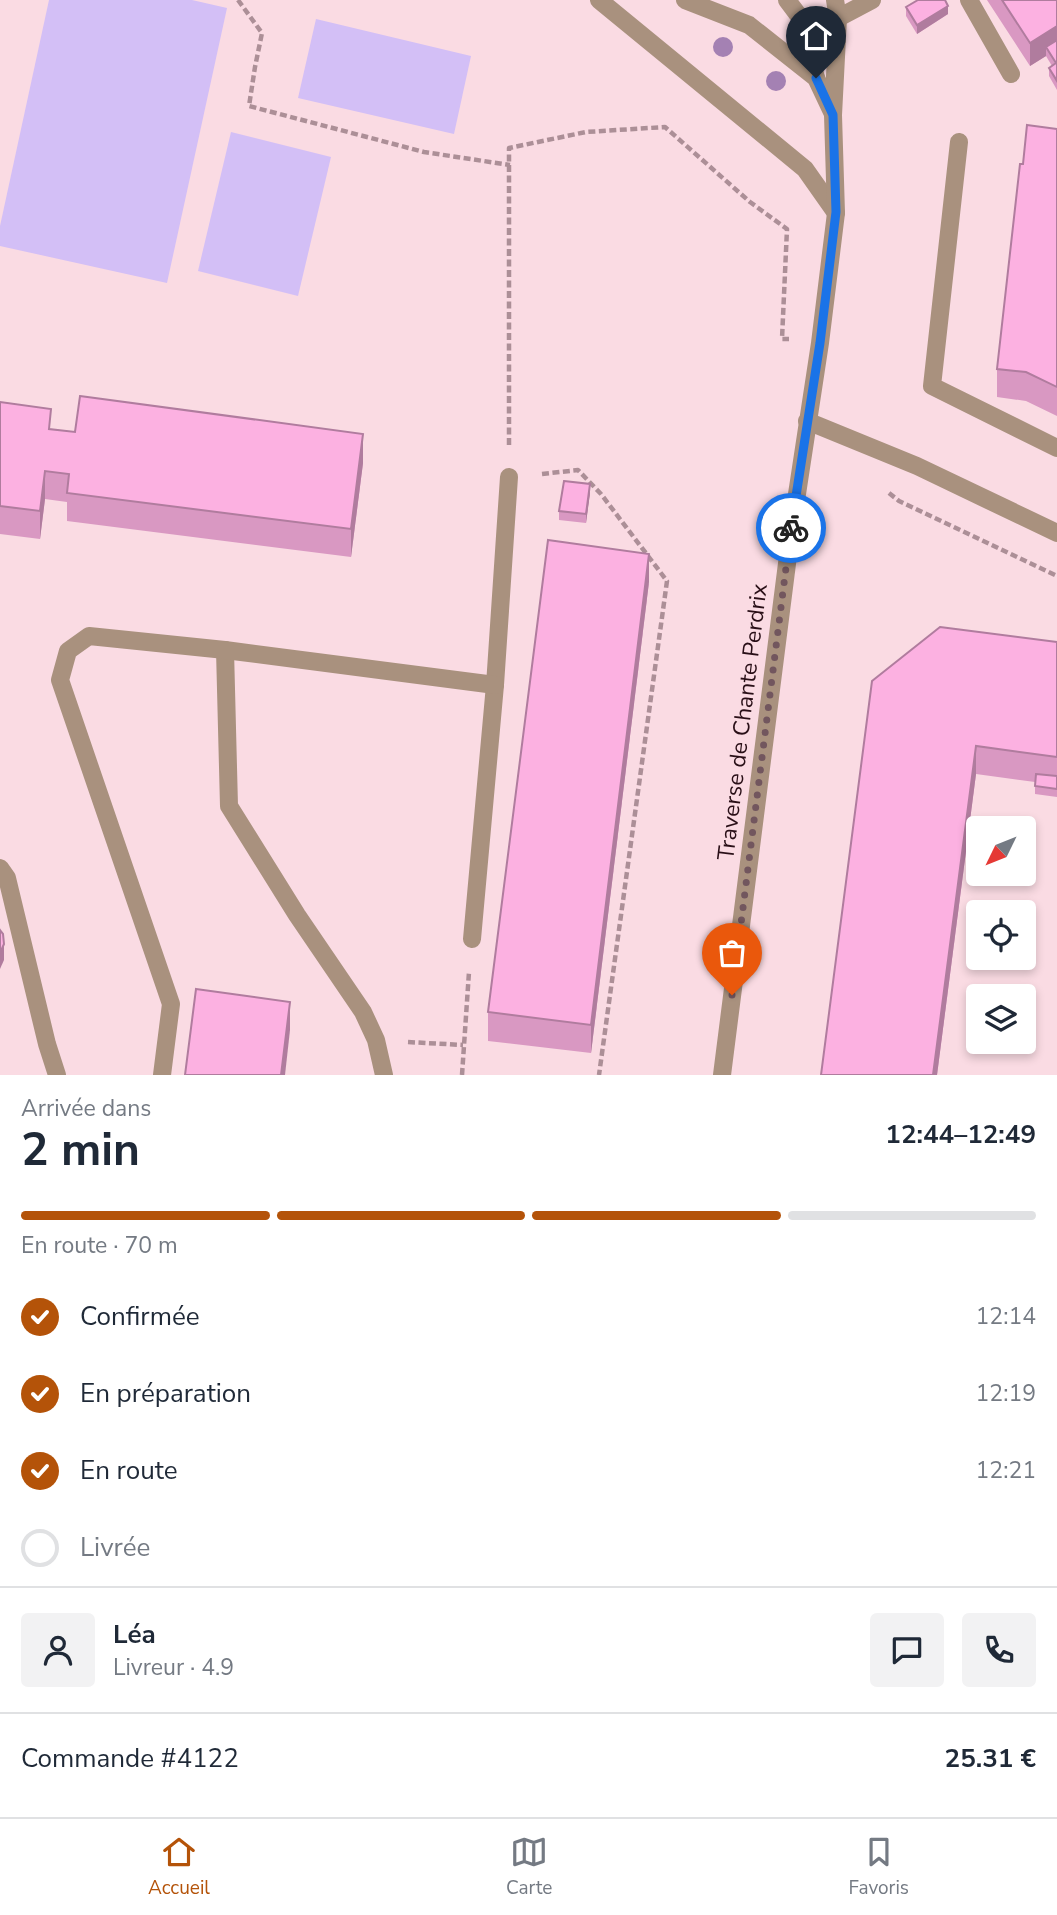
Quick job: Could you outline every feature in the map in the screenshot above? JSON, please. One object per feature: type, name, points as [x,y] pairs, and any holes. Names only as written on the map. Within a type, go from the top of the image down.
[{"type":"street","points":[[599,0],[805,169],[836,212]]},
{"type":"street","points":[[685,0],[749,24],[816,78]]},
{"type":"street","points":[[787,0],[802,20],[816,78],[833,115]]},
{"type":"street","name":"Traverse de Chante Perdrix","points":[[722,1075],[790,540],[820,343],[836,212],[833,115],[838,18],[835,0]]},
{"type":"street","points":[[838,18],[872,0]]},
{"type":"street","points":[[969,0],[1011,74]]},
{"type":"street","points":[[960,142],[932,386],[1057,449]]},
{"type":"street","points":[[807,421],[917,466],[1057,533]]},
{"type":"street","points":[[472,939],[495,685],[509,477]]},
{"type":"street","points":[[162,1075],[171,1004],[60,680],[68,651],[89,636],[225,650],[495,685]]},
{"type":"street","points":[[225,650],[229,806],[297,915],[363,1012],[376,1040],[384,1075]]},
{"type":"street","points":[[0,868],[7,878],[57,1075]]},
{"type":"path","points":[[238,0],[262,33],[249,106],[424,152],[510,165]]},
{"type":"path","points":[[599,1075],[667,581],[601,494],[578,470],[509,477],[509,148],[586,132],[665,127],[750,202],[787,229],[782,339],[820,343]]},
{"type":"path","points":[[462,1075],[472,939]]},
{"type":"path","points":[[413,1042],[463,1045]]},
{"type":"shaded area","points":[[49,0],[192,0],[227,8],[167,283],[0,246],[0,226]]},
{"type":"shaded area","points":[[316,19],[471,56],[454,134],[298,98]]},
{"type":"shaded area","points":[[231,132],[331,157],[298,296],[198,271]]},
{"type":"building","points":[[918,0],[945,0],[948,6],[917,25],[906,7]]},
{"type":"building","points":[[1002,0],[1057,0],[1057,26],[1030,43]]},
{"type":"building","points":[[1057,40],[1057,81],[1049,68],[1056,63],[1046,47]]},
{"type":"building","points":[[1027,125],[1057,129],[1057,387],[1026,372],[997,369],[1020,164],[1023,164]]},
{"type":"building","points":[[80,396],[363,434],[351,529],[67,493],[69,474],[45,471],[40,511],[0,506],[0,402],[51,409],[49,429],[75,432]]},
{"type":"building","points":[[564,481],[590,484],[586,514],[559,511]]},
{"type":"building","points":[[548,540],[649,554],[591,1025],[488,1012]]},
{"type":"building","points":[[940,627],[1057,642],[1057,757],[976,746],[933,1075],[821,1075],[872,681]]},
{"type":"building","points":[[1036,774],[1057,776],[1057,789],[1035,786]]},
{"type":"building","points":[[0,930],[4,944],[0,953]]},
{"type":"building","points":[[196,989],[290,1002],[281,1075],[185,1075]]},
{"type":"way so far","points":[[732,995],[791,528]]},
{"type":"route","points":[[791,528],[820,343],[836,212],[833,115],[816,78]]}]
